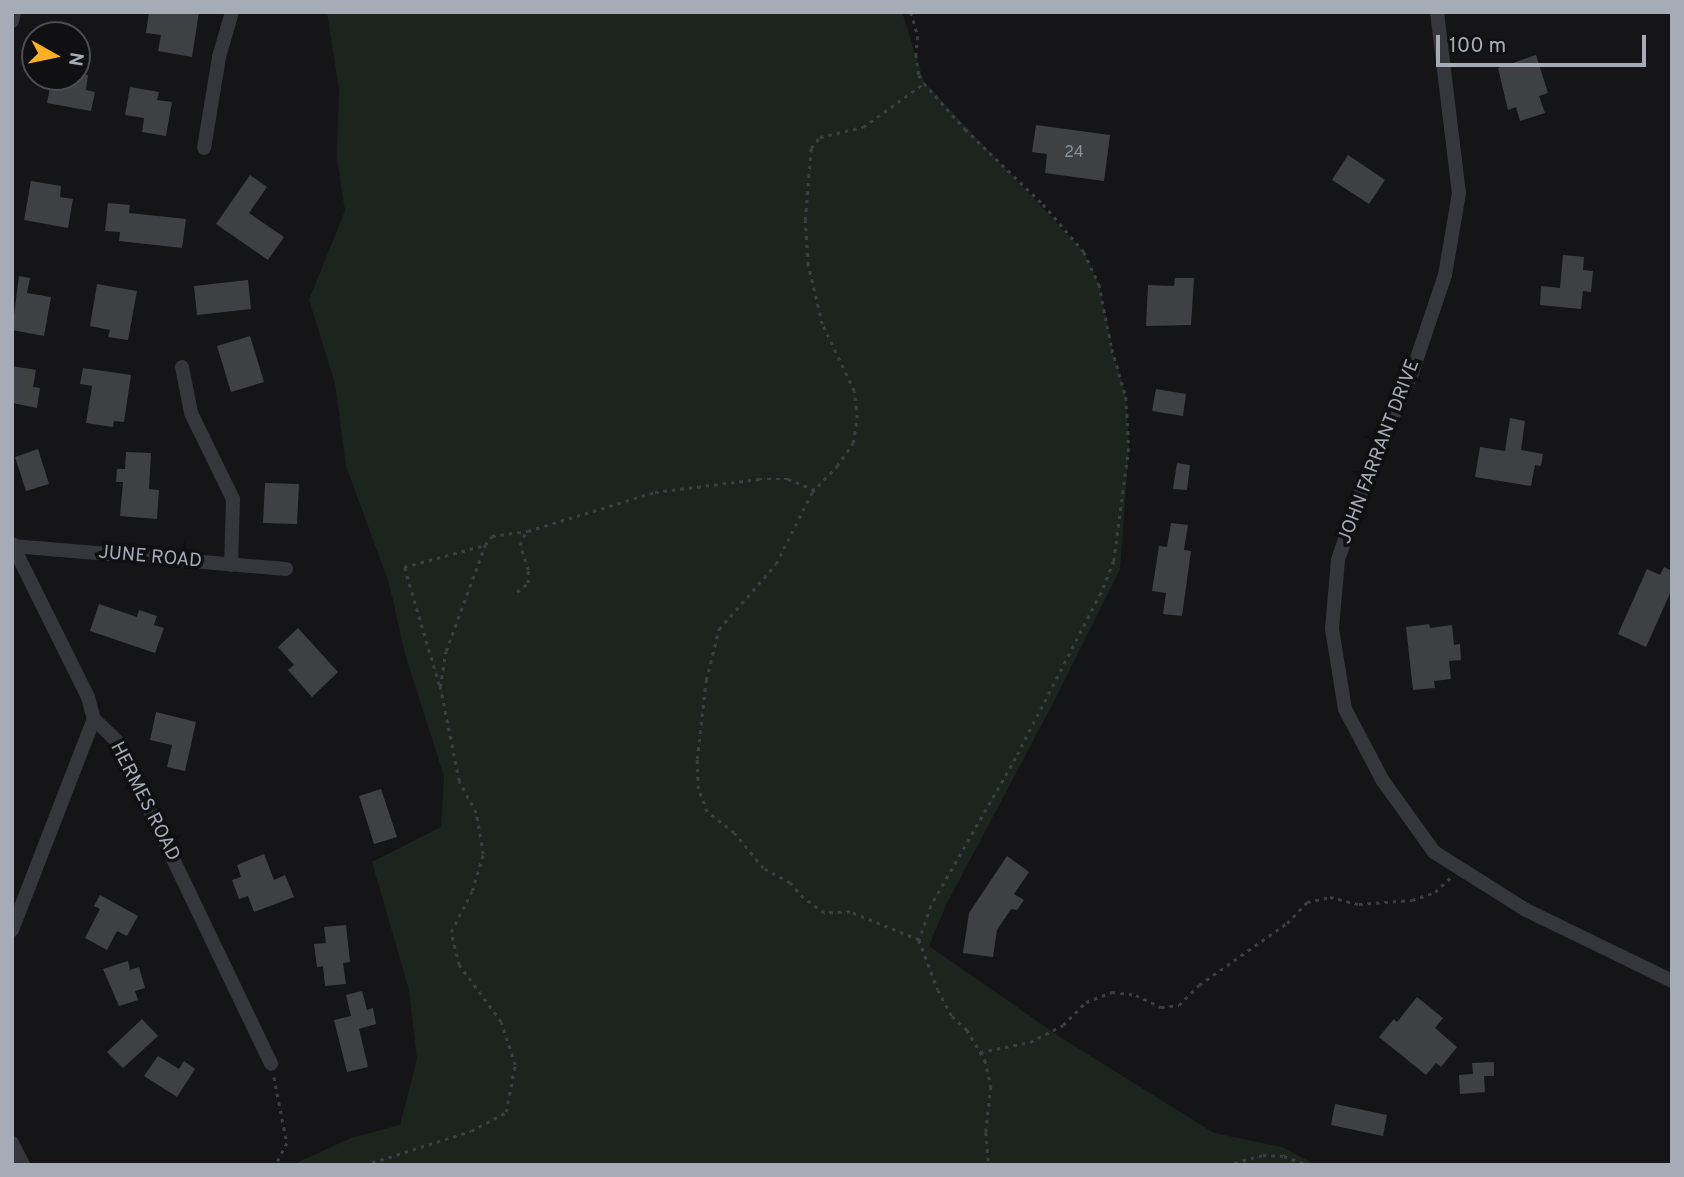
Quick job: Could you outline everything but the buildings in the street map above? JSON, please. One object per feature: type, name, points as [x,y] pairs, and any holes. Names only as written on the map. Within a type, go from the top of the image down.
[{"type":"street","points":[[204,148],[219,58],[232,12]]},
{"type":"street","name":"JOHN FARRANT DRIVE","points":[[1437,12],[1459,193],[1444,275],[1412,373],[1366,478],[1338,560],[1332,629],[1345,709],[1383,780],[1434,852],[1526,910],[1672,981]]},
{"type":"street","points":[[182,367],[191,413],[233,499],[231,565]]},
{"type":"street","name":"JUNE ROAD","points":[[13,545],[286,569]]},
{"type":"street","name":"HERMES ROAD","points":[[13,545],[88,697],[94,719],[116,740],[271,1064]]},
{"type":"street","points":[[12,930],[94,719]]},
{"type":"street","points":[[12,1143],[23,1165]]},
{"type":"path","points":[[911,12],[919,36],[916,54],[919,75],[924,83],[965,129],[1043,204],[1084,252],[1099,284],[1112,349],[1126,397],[1129,448],[1114,561],[1101,593],[1016,758],[930,906],[919,940],[938,990],[952,1016],[967,1030],[985,1060],[991,1086],[986,1132],[989,1165]]},
{"type":"path","points":[[919,940],[850,912],[824,913],[803,898],[790,883],[763,868],[734,833],[707,812],[698,789],[697,759],[706,680],[719,629],[776,564],[815,490],[853,443],[857,418],[854,391],[822,324],[808,265],[805,189],[811,148],[820,137],[863,127],[909,97],[924,83]]},
{"type":"path","points":[[440,688],[446,651],[485,545],[492,536],[526,531],[655,492],[760,479],[788,479],[815,490]]},
{"type":"path","points":[[517,592],[528,583],[528,570],[520,545],[526,531]]},
{"type":"path","points":[[364,1165],[471,1130],[506,1112],[515,1065],[501,1022],[459,965],[451,932],[472,891],[483,854],[476,813],[459,781],[440,688],[404,567],[485,545]]},
{"type":"path","points":[[980,1052],[1030,1042],[1063,1025],[1086,1002],[1112,992],[1136,995],[1161,1007],[1179,1006],[1199,985],[1287,923],[1307,902],[1330,897],[1360,904],[1412,900],[1435,892],[1460,869]]},
{"type":"path","points":[[271,1064],[288,1143],[276,1165]]},
{"type":"path","points":[[1226,1165],[1263,1155],[1284,1156],[1308,1165]]},
{"type":"shaded area","points":[[327,12],[902,12],[924,82],[1084,252],[1099,284],[1112,349],[1126,397],[1129,448],[1120,569],[1051,707],[947,903],[929,946],[1060,1037],[1214,1133],[1282,1147],[1316,1165],[292,1165],[351,1138],[400,1125],[417,1059],[409,990],[372,862],[441,827],[444,776],[405,654],[389,583],[346,466],[335,383],[309,300],[345,211],[337,159],[339,89]]}]
